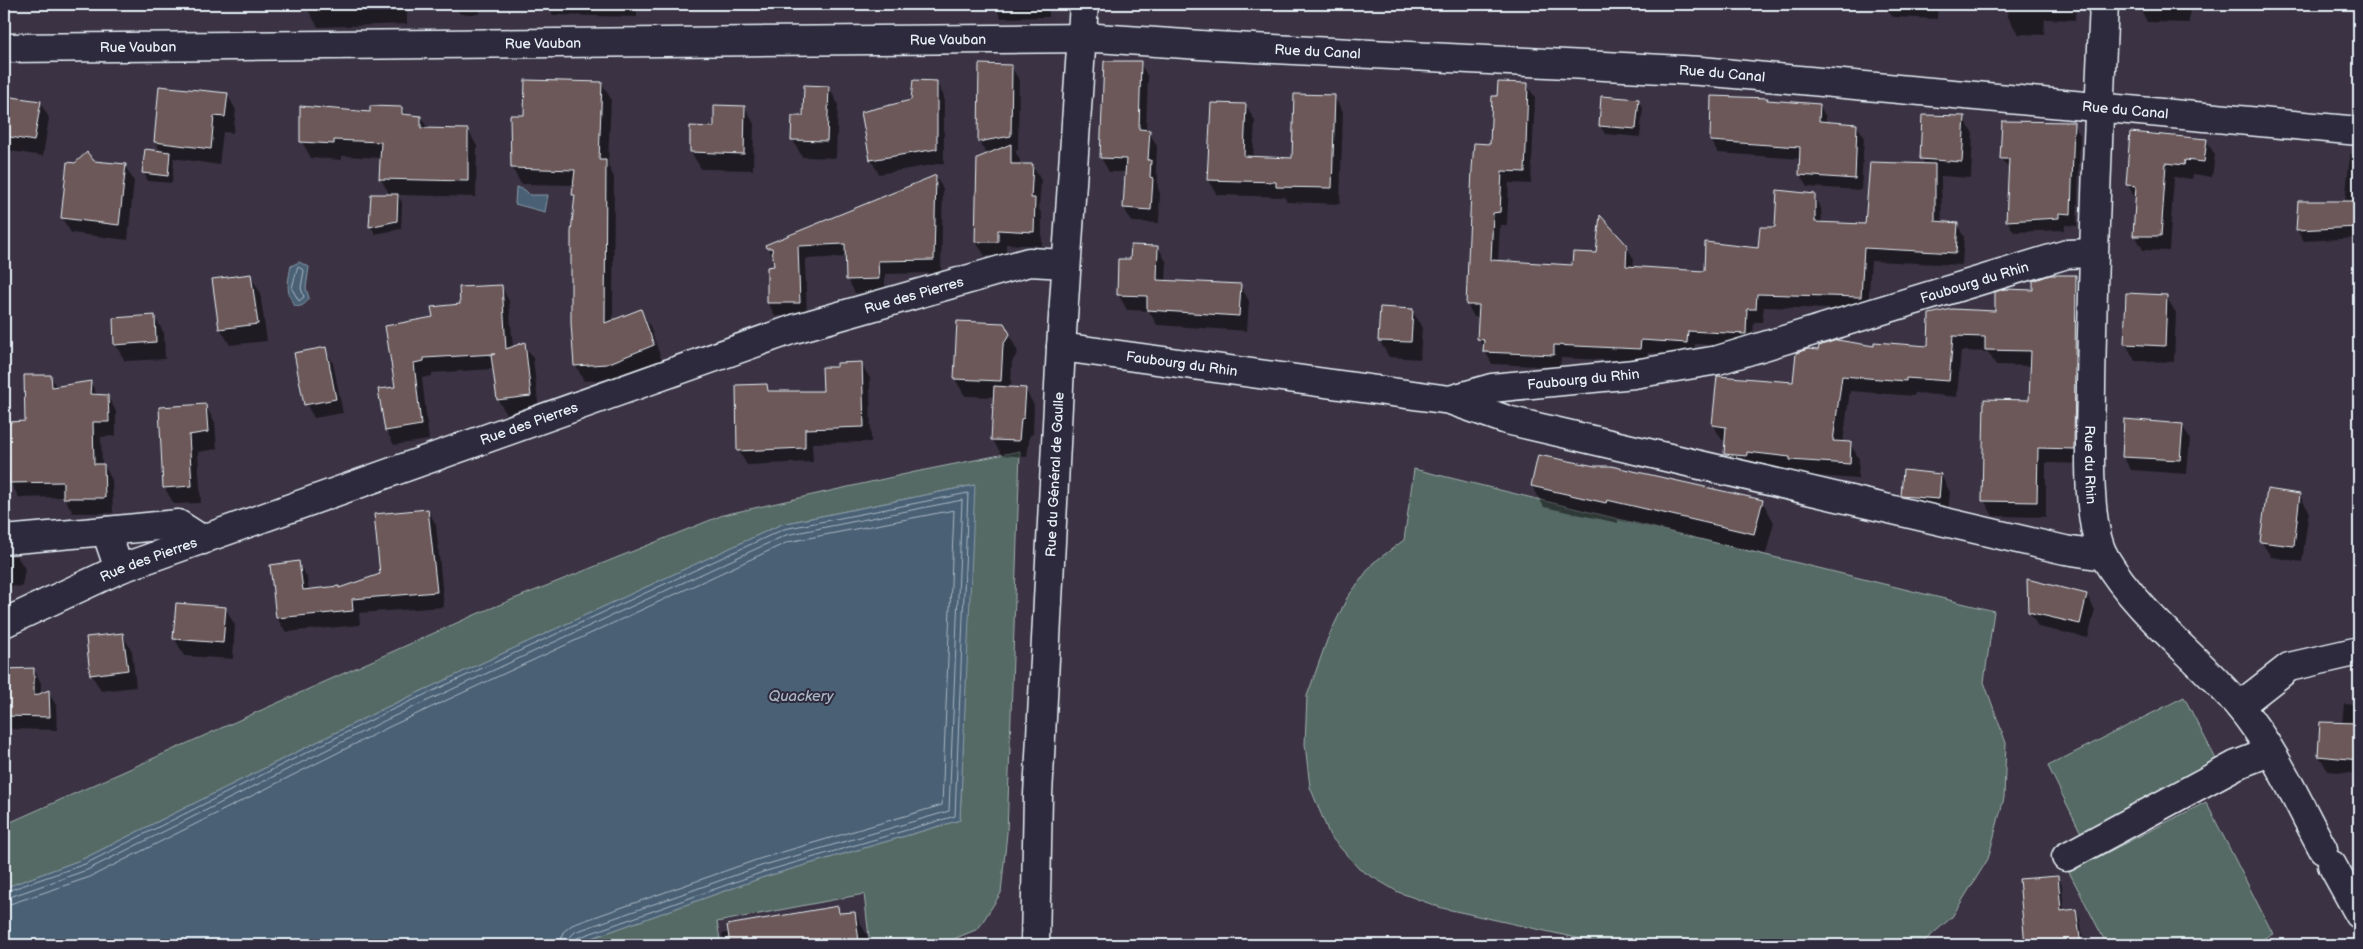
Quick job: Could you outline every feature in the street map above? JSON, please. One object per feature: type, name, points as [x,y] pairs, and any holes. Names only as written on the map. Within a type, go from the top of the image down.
[{"type":"street","name":"Rue du Général de Gaulle","points":[[1035,945],[1038,794],[1061,347],[1084,4]]},
{"type":"street","name":"Rue du Rhin","points":[[2104,4],[2093,253],[2090,478],[2096,530],[2104,556],[2126,588],[2239,706],[2270,752],[2359,914]]},
{"type":"street","name":"Rue Vauban","points":[[4,48],[1082,39]]},
{"type":"street","name":"Rue du Canal","points":[[1082,39],[1701,71],[2359,130]]},
{"type":"street","name":"Faubourg du Rhin","points":[[1061,347],[1450,400],[1492,388],[1634,374],[1718,360],[2067,254],[2093,253]]},
{"type":"street","name":"Rue des Pierres","points":[[4,623],[119,569],[794,330],[1029,262],[1066,264]]},
{"type":"street","points":[[1450,400],[1507,420],[2065,550],[2104,556]]},
{"type":"street","points":[[4,540],[178,524],[203,540]]},
{"type":"street","points":[[106,530],[119,569]]},
{"type":"street","points":[[2239,706],[2290,667],[2359,651]]},
{"type":"street","points":[[2066,857],[2236,765],[2270,752]]},
{"type":"green space","points":[[1020,451],[1007,833],[1001,893],[978,929],[949,941],[910,945],[870,945],[864,894],[717,922],[721,945],[572,945],[764,877],[960,820],[974,485],[782,524],[383,709],[83,859],[4,888],[4,825],[479,613],[723,515],[915,472]]},
{"type":"green space","points":[[1414,469],[1994,611],[1984,682],[2006,743],[2004,798],[1988,859],[1952,917],[1920,945],[1608,945],[1442,908],[1398,892],[1359,869],[1330,836],[1310,787],[1305,744],[1307,696],[1327,640],[1347,598],[1373,563],[1404,540]]},
{"type":"green space","points":[[2184,697],[2218,763],[2081,833],[2048,766]]},
{"type":"green space","points":[[2206,802],[2273,934],[2250,945],[2107,945],[2069,872]]},
{"type":"water","points":[[516,187],[525,190],[530,195],[548,195],[545,212],[515,204]]},
{"type":"water","points":[[299,262],[309,267],[306,288],[309,298],[304,305],[295,306],[290,296],[288,282],[291,266]]},
{"type":"water","name":"Quackery","points":[[975,485],[960,820],[764,877],[572,945],[4,945],[4,888],[83,859],[383,709],[782,524]]},
{"type":"building","points":[[1104,61],[1141,61],[1139,129],[1150,130],[1148,160],[1151,160],[1150,177],[1153,178],[1151,210],[1123,208],[1126,159],[1100,158]]},
{"type":"building","points":[[979,64],[1012,65],[1011,136],[978,142]]},
{"type":"building","points":[[525,80],[602,82],[599,160],[606,160],[605,323],[641,309],[654,345],[607,364],[574,366],[571,323],[571,232],[575,195],[572,195],[575,170],[511,168],[510,115],[524,115]]},
{"type":"building","points":[[913,80],[937,81],[937,149],[870,160],[861,112],[911,100]]},
{"type":"building","points":[[1498,82],[1528,83],[1525,172],[1502,171],[1500,212],[1493,213],[1491,260],[1572,265],[1573,252],[1596,253],[1600,215],[1627,245],[1626,266],[1704,271],[1705,242],[1758,248],[1760,227],[1775,227],[1777,190],[1815,194],[1815,222],[1865,224],[1870,162],[1935,164],[1935,221],[1958,223],[1956,253],[1864,248],[1861,297],[1757,294],[1756,309],[1747,309],[1746,334],[1688,331],[1687,343],[1641,340],[1640,349],[1554,345],[1554,355],[1483,352],[1484,340],[1477,339],[1479,305],[1466,305],[1472,169],[1474,143],[1490,144],[1492,96],[1497,96]]},
{"type":"building","points":[[804,85],[829,86],[827,141],[791,140],[792,116],[803,116]]},
{"type":"building","points":[[159,86],[228,93],[225,117],[214,116],[211,149],[154,142]]},
{"type":"building","points":[[1294,94],[1335,95],[1332,188],[1276,187],[1276,182],[1207,180],[1211,103],[1246,104],[1244,156],[1292,158]]},
{"type":"building","points":[[4,96],[41,101],[34,141],[4,136]]},
{"type":"building","points":[[1601,96],[1639,99],[1636,129],[1599,126]]},
{"type":"building","points":[[1711,96],[1768,98],[1767,100],[1820,104],[1819,121],[1857,124],[1855,179],[1799,175],[1800,147],[1710,141]]},
{"type":"building","points":[[714,105],[745,106],[744,154],[690,152],[690,126],[714,127]]},
{"type":"building","points":[[300,106],[370,112],[370,106],[402,107],[402,114],[421,116],[421,128],[468,129],[468,181],[379,179],[381,142],[334,140],[334,144],[300,142]]},
{"type":"building","points":[[1922,115],[1965,116],[1962,162],[1920,159]]},
{"type":"building","points":[[2002,121],[2074,122],[2071,214],[2059,213],[2059,218],[2006,221],[2009,159],[2000,159]]},
{"type":"building","points":[[2130,132],[2207,139],[2204,162],[2185,160],[2184,165],[2166,163],[2161,236],[2133,236],[2136,186],[2126,185]]},
{"type":"building","points":[[1011,144],[1011,164],[1033,164],[1031,198],[1035,198],[1034,232],[998,230],[998,242],[975,242],[977,158]]},
{"type":"building","points":[[145,149],[170,152],[168,176],[142,173]]},
{"type":"building","points":[[87,152],[94,161],[126,164],[119,225],[61,218],[67,162],[75,163]]},
{"type":"building","points":[[936,175],[934,260],[878,261],[879,279],[846,280],[845,244],[798,246],[800,303],[767,303],[767,267],[774,266],[772,248],[766,248],[765,245]]},
{"type":"building","points":[[371,194],[398,194],[397,221],[369,227]]},
{"type":"building","points":[[2298,201],[2359,201],[2359,227],[2296,230]]},
{"type":"building","points":[[1131,245],[1158,246],[1157,280],[1241,284],[1239,316],[1147,310],[1147,296],[1117,295],[1118,259],[1130,259]]},
{"type":"building","points":[[251,274],[258,324],[219,329],[212,279]]},
{"type":"building","points":[[2050,275],[2076,275],[2074,449],[2038,448],[2037,502],[1982,501],[1984,399],[2029,400],[2031,351],[1985,350],[1985,337],[1953,336],[1949,381],[1906,378],[1906,381],[1842,376],[1833,441],[1851,442],[1850,464],[1790,460],[1790,457],[1747,452],[1747,456],[1724,454],[1726,427],[1712,425],[1717,376],[1793,382],[1796,353],[1808,349],[1818,350],[1819,346],[1837,340],[1874,346],[1874,342],[1928,346],[1929,314],[1952,309],[1995,311],[1995,292],[2004,289],[2033,290],[2033,281]]},
{"type":"building","points":[[502,285],[506,349],[525,342],[531,396],[497,400],[491,355],[495,354],[424,358],[424,361],[414,363],[421,425],[385,431],[378,389],[395,387],[385,326],[433,317],[431,307],[460,304],[459,287]]},
{"type":"building","points":[[2126,293],[2167,295],[2165,346],[2124,344]]},
{"type":"building","points":[[1380,307],[1413,309],[1411,342],[1378,341]]},
{"type":"building","points":[[155,315],[156,342],[114,345],[113,318]]},
{"type":"building","points":[[957,321],[1004,323],[1010,334],[1003,345],[1001,381],[954,379]]},
{"type":"building","points":[[326,347],[336,399],[304,405],[294,353]]},
{"type":"building","points":[[862,362],[864,427],[805,429],[805,448],[737,451],[736,385],[767,384],[768,391],[823,391],[822,367],[837,367],[837,363]]},
{"type":"building","points":[[24,375],[51,375],[52,387],[91,381],[90,394],[108,395],[109,422],[93,422],[94,464],[104,464],[105,498],[63,498],[63,482],[9,483],[7,440],[9,422],[25,421]]},
{"type":"building","points":[[994,386],[1026,388],[1024,418],[1021,419],[1019,441],[991,440]]},
{"type":"building","points":[[206,404],[208,432],[189,435],[192,486],[163,488],[159,407]]},
{"type":"building","points":[[2124,419],[2183,424],[2180,460],[2122,457]]},
{"type":"building","points":[[1538,455],[1595,466],[1611,466],[1763,500],[1754,534],[1607,500],[1606,503],[1531,486]]},
{"type":"building","points":[[1903,470],[1941,474],[1939,499],[1901,496]]},
{"type":"building","points":[[2267,489],[2300,494],[2294,546],[2260,542]]},
{"type":"building","points":[[428,509],[437,592],[352,599],[353,611],[276,618],[270,565],[299,561],[303,590],[339,586],[339,588],[380,574],[374,514]]},
{"type":"building","points":[[2027,579],[2087,594],[2080,624],[2028,612]]},
{"type":"building","points":[[176,603],[226,607],[223,643],[173,639]]},
{"type":"building","points":[[123,633],[128,670],[90,675],[86,637]]},
{"type":"building","points":[[34,668],[34,696],[49,690],[50,717],[4,716],[4,669]]},
{"type":"building","points":[[2320,722],[2359,723],[2359,760],[2318,756]]},
{"type":"building","points":[[2058,876],[2061,911],[2076,909],[2081,945],[2025,945],[2019,879]]},
{"type":"building","points":[[838,906],[839,913],[855,912],[859,941],[831,945],[730,945],[727,925]]}]
